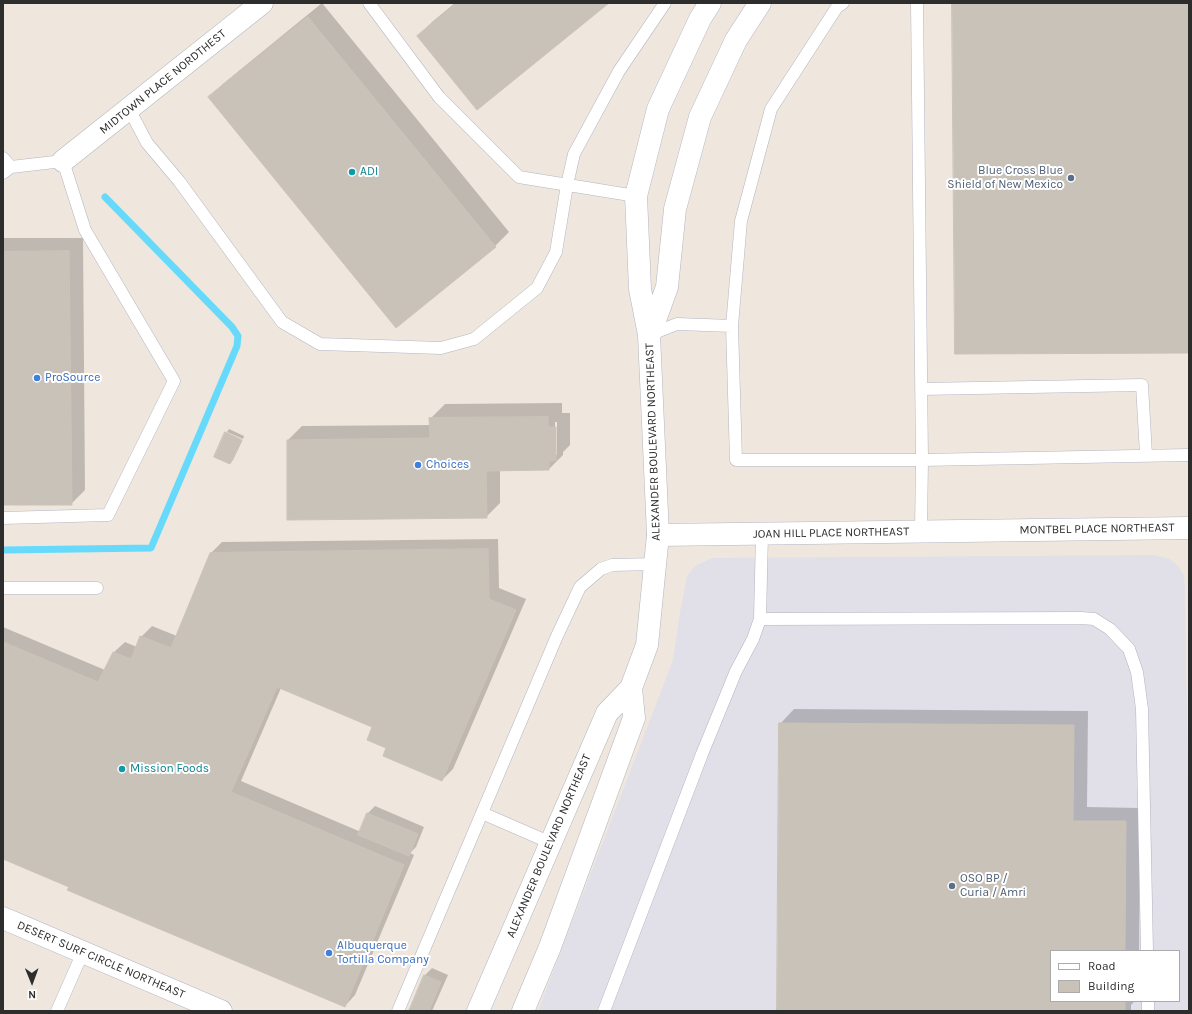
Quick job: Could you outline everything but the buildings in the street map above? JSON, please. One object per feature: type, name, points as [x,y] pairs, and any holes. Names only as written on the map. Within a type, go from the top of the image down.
[{"type":"street","name":"MIDTOWN PLACE NORDTHEST","points":[[64,161],[262,3]]},
{"type":"street","name":"ALEXANDER BOULEVARD NORTHEAST","points":[[478,1011],[607,713],[631,688],[647,645],[658,535],[649,335],[640,289],[636,196],[658,109],[700,20],[710,3]]},
{"type":"street","name":"ALEXANDER BOULEVARD NORTHEAST","points":[[649,335],[667,287],[675,209],[700,116],[736,40],[760,3]]},
{"type":"street","name":"MONTBEL PLACE NORTHEAST","points":[[1005,530],[1189,528]]},
{"type":"street","name":"JOAN HILL PLACE NORTHEAST","points":[[658,535],[1005,530]]},
{"type":"street","name":"ALEXANDER BOULEVARD NORTHEAST","points":[[523,1011],[550,947],[634,718],[631,688]]},
{"type":"street","name":"DESERT SURF CIRCLE NORTHEAST","points":[[3,918],[221,1011]]},
{"type":"lane","points":[[129,109],[147,143],[179,181],[282,322],[320,344],[441,348],[474,339],[537,288],[556,252],[567,185],[574,154],[619,71],[665,3]]},
{"type":"lane","points":[[843,3],[837,7],[771,109],[741,221],[732,326],[736,460],[922,460],[1189,455]]},
{"type":"lane","points":[[917,3],[922,460],[921,532]]},
{"type":"lane","points":[[371,4],[439,97],[519,177],[636,196]]},
{"type":"lane","points":[[3,158],[7,170],[64,161],[84,230],[174,381],[108,515],[3,518]]},
{"type":"lane","points":[[649,335],[677,324],[732,326]]},
{"type":"lane","points":[[921,389],[1142,385],[1146,456]]},
{"type":"lane","points":[[604,1011],[702,754],[736,671],[753,639],[760,620],[762,534]]},
{"type":"lane","points":[[398,1011],[557,636],[580,587],[601,568],[612,564],[655,564]]},
{"type":"lane","points":[[3,588],[97,588]]},
{"type":"lane","points":[[760,620],[1081,618],[1094,619],[1110,630],[1129,649],[1137,672],[1142,709],[1147,950]]},
{"type":"lane","points":[[482,813],[551,843]]},
{"type":"lane","points":[[57,1011],[83,952]]},
{"type":"shaded area","points":[[1153,555],[1170,559],[1178,566],[1184,575],[1185,588],[1189,856],[1189,1011],[538,1011],[673,660],[687,576],[695,566],[712,558]]},
{"type":"waterway","points":[[3,550],[151,548],[237,346],[238,336],[232,327],[105,197]]},
{"type":"place","name":"ADI","points":[[352,172]]},
{"type":"place","name":"Blue Cross Blue Shield of New Mexico","points":[[1071,178]]},
{"type":"place","name":"ProSource","points":[[37,378]]},
{"type":"place","name":"Choices","points":[[418,465]]},
{"type":"place","name":"Mission Foods","points":[[122,769]]},
{"type":"place","name":"OSO BP / Curia / Amri","points":[[952,886]]},
{"type":"place","name":"Albuquerque Tortilla Company","points":[[329,953]]}]
